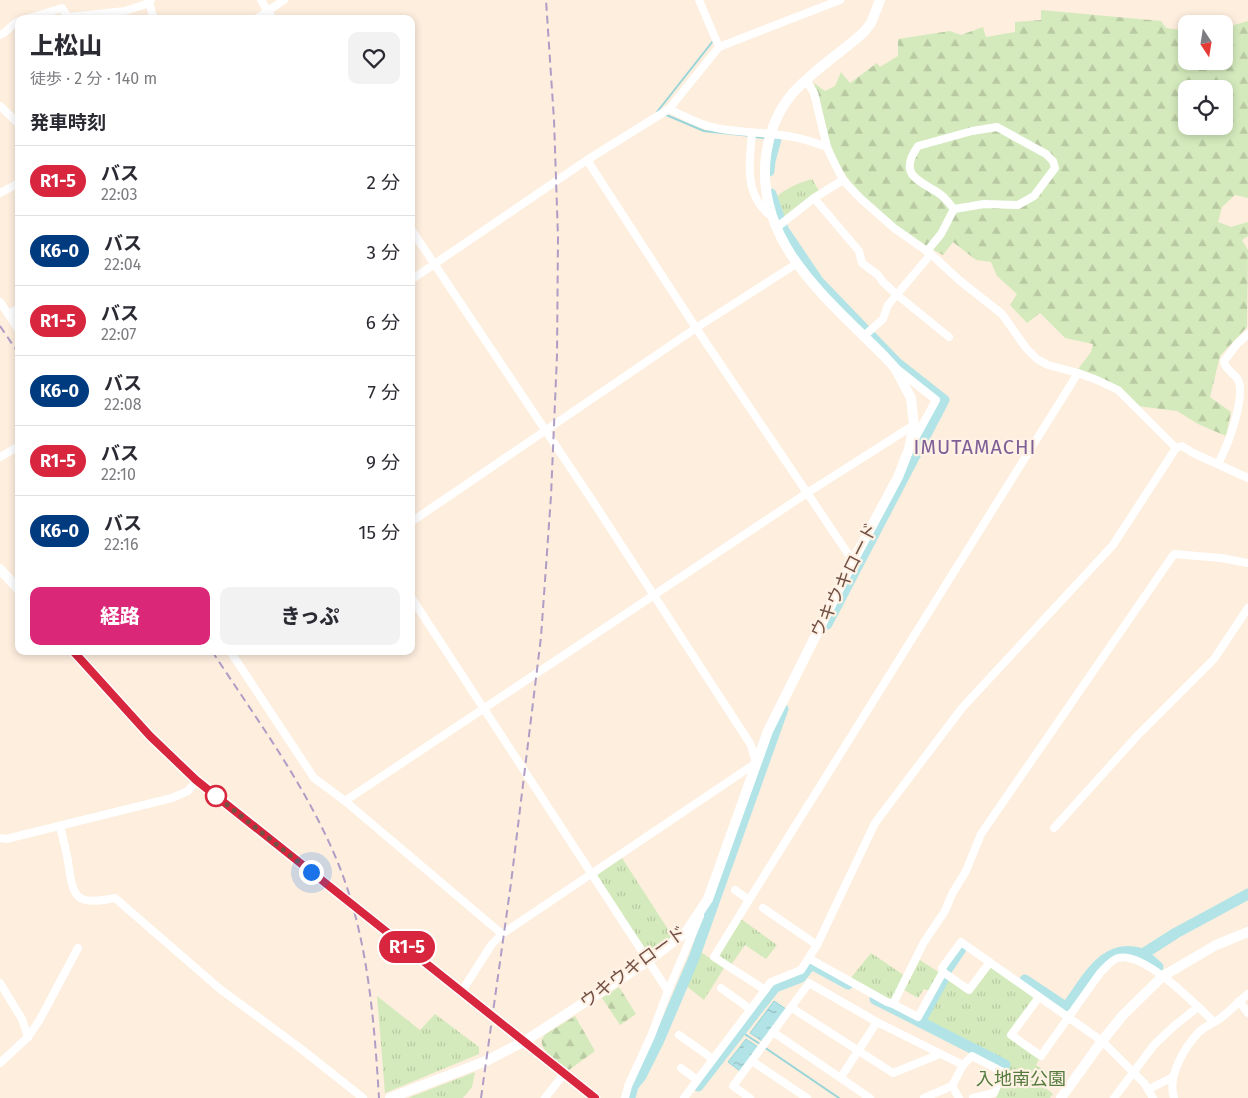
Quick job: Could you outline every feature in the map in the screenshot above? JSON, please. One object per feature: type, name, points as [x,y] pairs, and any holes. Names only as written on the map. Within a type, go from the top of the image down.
[{"type":"street","points":[[261,0],[270,15]]},
{"type":"street","points":[[262,15],[284,0]]},
{"type":"street","points":[[699,0],[719,47]]},
{"type":"street","points":[[415,278],[435,266],[587,160],[669,109],[719,47],[840,0]]},
{"type":"street","name":"ウキウキロード","points":[[390,1098],[486,1060],[525,1041],[648,961],[686,932],[708,899],[768,731],[853,561],[898,477],[909,449],[914,425],[911,398],[895,368],[813,285],[796,264],[771,216],[765,175],[767,150],[778,115],[792,95],[806,80],[864,32],[871,22],[880,0]]},
{"type":"street","points":[[93,15],[125,11],[150,2],[153,15]]},
{"type":"street","points":[[39,15],[62,8],[67,15]]},
{"type":"street","points":[[0,35],[5,33],[15,23]]},
{"type":"street","points":[[806,80],[814,93],[827,147],[843,180],[894,228],[929,253],[1002,314],[1026,348],[1037,359],[1048,365],[1078,373],[1118,390],[1176,448]]},
{"type":"street","points":[[0,106],[15,120]]},
{"type":"street","points":[[669,109],[714,128],[752,134],[793,137],[827,147]]},
{"type":"street","points":[[997,127],[1046,154],[1053,161],[1055,168],[1044,184],[1034,196],[1018,205],[984,204],[954,209],[939,194],[921,184],[910,172],[910,158],[918,146],[972,131],[997,127]]},
{"type":"street","points":[[752,134],[750,176],[754,198],[762,209],[771,216]]},
{"type":"street","points":[[587,160],[696,328],[853,561]]},
{"type":"street","points":[[776,228],[814,198],[843,180]]},
{"type":"street","points":[[0,193],[15,185]]},
{"type":"street","points":[[814,198],[859,251],[862,263],[878,275],[896,294],[949,336]]},
{"type":"street","points":[[864,336],[882,318],[888,305],[929,253],[954,209]]},
{"type":"street","points":[[415,235],[751,745],[756,764],[502,934],[492,944],[462,991]]},
{"type":"street","points":[[415,519],[696,328],[796,264]]},
{"type":"street","points":[[0,302],[15,324]]},
{"type":"street","points":[[8,314],[15,310]]},
{"type":"street","points":[[1218,464],[1228,446],[1241,392],[1238,379],[1227,369],[1224,360],[1248,334]]},
{"type":"street","points":[[895,368],[936,400],[909,449]]},
{"type":"street","points":[[765,990],[714,957],[1078,373]]},
{"type":"street","points":[[346,802],[807,493],[914,425]]},
{"type":"street","points":[[684,1098],[771,982],[801,970],[810,959],[863,845],[880,815],[962,708],[1113,544],[1176,448],[1182,446],[1248,478]]},
{"type":"street","points":[[0,457],[15,448]]},
{"type":"street","points":[[893,1004],[924,942],[966,871],[981,834],[1174,554],[1221,558],[1248,563]]},
{"type":"street","points":[[0,569],[15,586]]},
{"type":"street","points":[[415,603],[668,991]]},
{"type":"street","points":[[1054,828],[1137,736],[1214,659],[1248,608]]},
{"type":"street","points":[[77,655],[150,736],[196,780],[595,1098]]},
{"type":"street","points":[[233,655],[314,778],[346,802],[502,934]]},
{"type":"street","points":[[0,838],[6,839],[172,798],[188,790],[196,780]]},
{"type":"street","points":[[60,826],[68,862],[68,874],[74,891],[80,898],[88,901],[115,898],[220,989],[300,1048],[363,1098]]},
{"type":"street","points":[[735,890],[749,900]]},
{"type":"street","points":[[625,1098],[628,1086],[708,899]]},
{"type":"street","points":[[763,908],[817,945]]},
{"type":"street","points":[[1062,1098],[1122,1015],[1163,976],[1216,945],[1248,932]]},
{"type":"street","points":[[810,959],[918,1017],[944,972],[942,968],[961,942],[1102,1041],[1149,1089],[1153,1098]]},
{"type":"street","points":[[0,1062],[28,1037],[39,1022],[78,948]]},
{"type":"street","points":[[1039,997],[1011,1035],[1041,1056],[1100,973],[1118,958],[1129,957],[1144,963],[1163,976],[1214,1022]]},
{"type":"street","points":[[944,972],[969,990],[990,962]]},
{"type":"street","points":[[0,983],[22,1019],[28,1037]]},
{"type":"street","points":[[750,1098],[733,1086],[810,983],[877,1022],[963,1066]]},
{"type":"street","points":[[721,988],[750,1009]]},
{"type":"street","points":[[1174,1098],[1172,1091],[1173,1078],[1178,1063],[1192,1042],[1200,1031],[1221,1018],[1248,994]]},
{"type":"street","points":[[1239,1001],[1248,1013]]},
{"type":"street","points":[[1114,1098],[1154,1045],[1198,1007]]},
{"type":"street","points":[[792,1008],[893,1073],[940,1054]]},
{"type":"street","points":[[841,1077],[877,1022]]},
{"type":"street","points":[[773,1032],[870,1098]]},
{"type":"street","points":[[679,1035],[713,1059]]},
{"type":"street","points":[[924,1098],[952,1086],[963,1066],[972,1056],[1003,1072],[994,1093],[973,1098]]},
{"type":"street","points":[[752,1061],[807,1098]]},
{"type":"street","points":[[681,1068],[697,1080]]},
{"type":"street","points":[[544,1098],[564,1074]]},
{"type":"street","points":[[1149,1089],[1173,1078]]},
{"type":"street","points":[[952,1086],[958,1098]]},
{"type":"green space","points":[[1041,10],[1161,21],[1166,28],[1178,30],[1178,70],[1233,70],[1233,25],[1248,21],[1248,198],[1235,195],[1222,207],[1218,222],[1231,227],[1248,222],[1248,236],[1242,240],[1248,250],[1247,327],[1220,356],[1210,397],[1231,412],[1226,436],[1198,424],[1177,411],[1137,406],[1078,369],[1091,352],[1093,344],[1065,338],[1040,313],[1027,323],[1010,305],[1017,294],[997,276],[991,262],[976,260],[953,242],[943,255],[926,246],[877,210],[862,195],[838,163],[830,146],[814,83],[825,91],[835,86],[841,72],[850,83],[877,63],[880,67],[898,56],[898,39],[950,31],[961,35],[983,27],[986,37],[1015,32],[1015,22],[1041,20]]},
{"type":"green space","points":[[812,179],[819,191],[778,223],[774,212],[774,201],[788,188]]},
{"type":"green space","points":[[622,858],[673,937],[648,957],[597,875]]},
{"type":"green space","points":[[741,919],[777,945],[766,959],[745,945],[731,965],[717,956]]},
{"type":"green space","points":[[701,952],[724,968],[704,1000],[685,985]]},
{"type":"green space","points":[[871,953],[905,976],[891,1001],[850,979]]},
{"type":"green space","points":[[920,960],[940,973],[929,991],[924,989],[918,998],[904,990]]},
{"type":"green space","name":"入地南公園","points":[[990,962],[1039,997],[1011,1035],[1041,1056],[1036,1065],[1049,1073],[1041,1084],[1053,1094],[1050,1098],[997,1098],[994,1093],[1008,1064],[925,1021],[949,976],[969,989]]},
{"type":"green space","points":[[619,987],[636,1014],[620,1025],[602,998]]},
{"type":"green space","points":[[377,996],[420,1030],[435,1014],[479,1047],[479,1054],[385,1093]]},
{"type":"green space","points":[[575,1016],[595,1051],[569,1070],[544,1049],[542,1039],[546,1034]]},
{"type":"green space","points":[[475,1072],[472,1087],[463,1098],[408,1098]]},
{"type":"water","points":[[774,1001],[786,1009],[762,1041],[750,1033]]},
{"type":"water","points":[[746,1039],[758,1047],[740,1071],[728,1062]]},
{"type":"waterway","points":[[660,113],[657,112],[713,41]]},
{"type":"waterway","points":[[664,114],[704,131],[751,136]]},
{"type":"waterway","points":[[755,137],[766,138]]},
{"type":"waterway","points":[[769,171],[776,139]]},
{"type":"waterway","points":[[771,194],[783,229],[818,281],[897,363],[944,400],[827,624]]},
{"type":"waterway","points":[[630,1098],[633,1086],[641,1076],[659,1040],[694,958],[783,709]]},
{"type":"waterway","points":[[1025,980],[1064,1006],[1068,1005],[1090,974],[1107,958],[1129,951],[1143,954],[1176,933],[1248,894]]},
{"type":"waterway","points":[[946,971],[961,949]]},
{"type":"waterway","points":[[1143,954],[1158,967]]},
{"type":"waterway","points":[[698,1086],[775,987],[801,977],[811,964],[848,984]]},
{"type":"waterway","points":[[920,1022],[944,978]]},
{"type":"waterway","points":[[875,999],[1005,1065]]},
{"type":"waterway","points":[[740,1031],[760,1044]]},
{"type":"waterway","points":[[764,1047],[839,1098]]},
{"type":"railway","points":[[481,1098],[511,883],[541,637],[551,496],[557,355],[558,237],[554,120],[546,0]]},
{"type":"railway","points":[[0,326],[15,348]]},
{"type":"railway","points":[[215,655],[296,781],[326,835],[338,863],[348,891],[363,949],[372,1008],[379,1098]]},
{"type":"bus line","name":"R1-5","points":[[76,655],[122,707],[173,760],[196,780],[595,1098]]},
{"type":"district","name":"IMUTAMACHI","points":[[975,447]]},
{"type":"route","points":[[216,796],[211,792],[311,872]]}]
